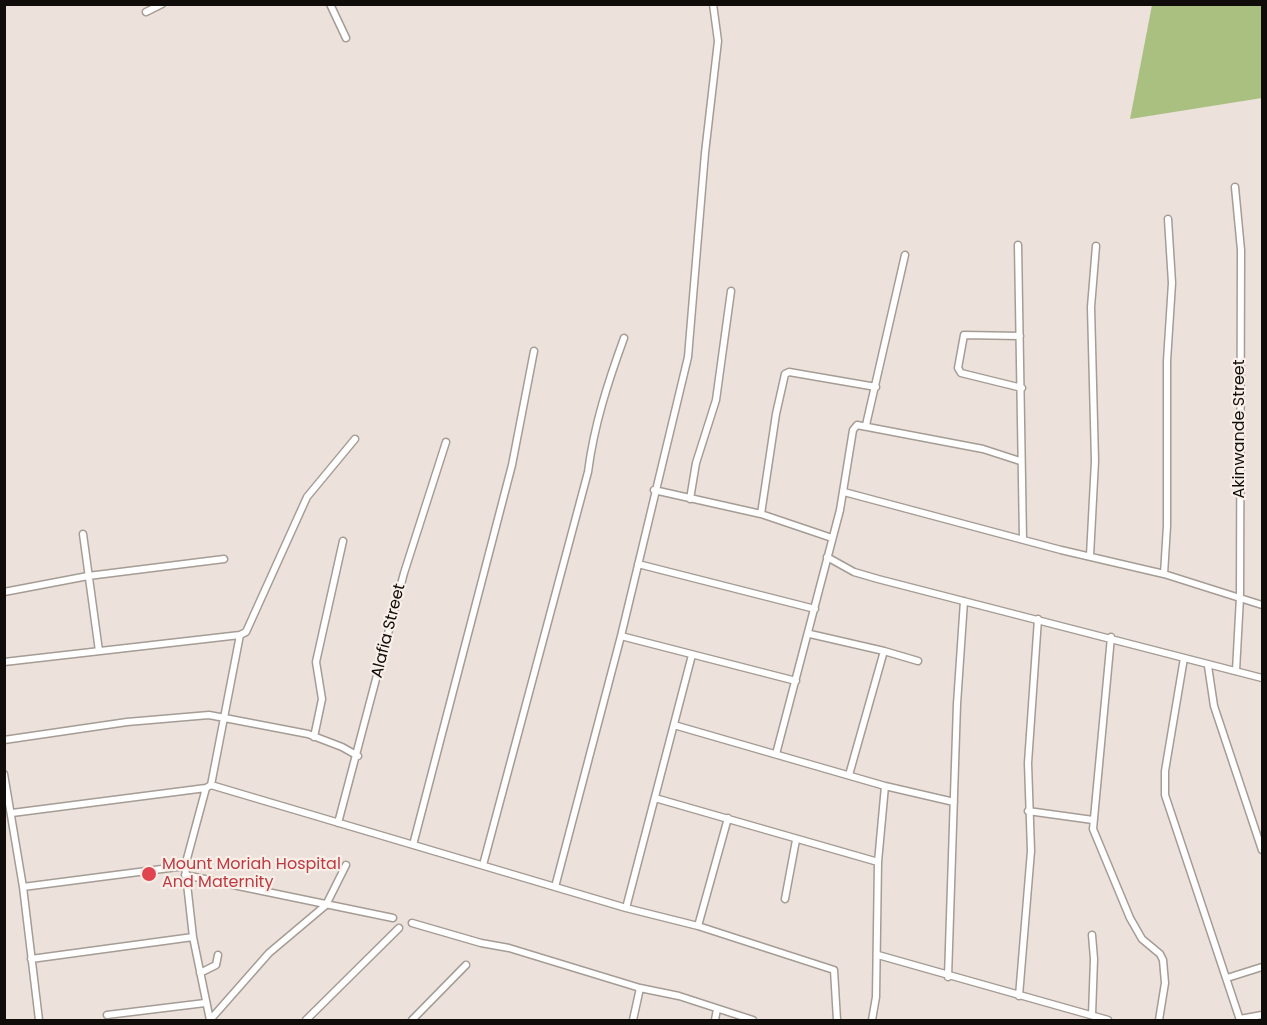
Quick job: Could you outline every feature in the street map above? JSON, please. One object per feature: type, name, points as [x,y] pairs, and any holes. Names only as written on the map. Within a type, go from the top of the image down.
[{"type":"street","points":[[146,12],[162,4]]},
{"type":"street","points":[[330,4],[346,38]]},
{"type":"street","points":[[555,887],[621,636],[654,490],[688,357],[705,153],[718,41],[713,4]]},
{"type":"street","name":"Akinwande Street","points":[[1235,187],[1241,250],[1240,597],[1236,671]]},
{"type":"street","points":[[1164,574],[1167,526],[1167,361],[1172,283],[1168,219]]},
{"type":"street","points":[[1018,245],[1023,539]]},
{"type":"street","points":[[1090,556],[1095,461],[1092,307],[1096,246]]},
{"type":"street","points":[[866,425],[906,255]]},
{"type":"street","points":[[690,499],[696,463],[716,400],[730,291]]},
{"type":"street","points":[[1020,336],[964,335],[958,368],[961,373],[1022,388]]},
{"type":"street","points":[[483,865],[588,472],[592,439],[605,389],[624,338]]},
{"type":"street","points":[[413,845],[512,465],[534,351]]},
{"type":"street","points":[[761,514],[784,374],[789,372],[876,387]]},
{"type":"street","points":[[776,754],[810,634],[826,557],[844,492],[853,430],[857,425],[866,425],[955,446],[983,449],[1020,461]]},
{"type":"street","points":[[210,1020],[193,937],[185,867],[208,786],[240,636],[251,626],[282,549],[307,497],[355,439]]},
{"type":"street","name":"Alafia Street","points":[[338,823],[358,756],[404,573],[446,442]]},
{"type":"street","points":[[654,490],[761,514],[832,537]]},
{"type":"street","points":[[844,492],[1164,574],[1263,605]]},
{"type":"street","points":[[83,534],[99,651]]},
{"type":"street","points":[[314,737],[322,699],[316,662],[343,541]]},
{"type":"street","points":[[826,557],[854,572],[1111,637],[1208,666],[1263,678]]},
{"type":"street","points":[[4,592],[88,576],[224,558]]},
{"type":"street","points":[[638,564],[815,609]]},
{"type":"street","points":[[948,977],[964,601]]},
{"type":"street","points":[[1019,996],[1032,851],[1028,811],[1028,763],[1038,619]]},
{"type":"street","points":[[810,634],[918,661]]},
{"type":"street","points":[[4,662],[240,636]]},
{"type":"street","points":[[621,636],[796,681]]},
{"type":"street","points":[[1111,637],[1093,820],[1097,842],[1130,918],[1142,939],[1160,954],[1163,960],[1165,983],[1159,1020]]},
{"type":"street","points":[[849,775],[884,651]]},
{"type":"street","points":[[626,908],[692,656]]},
{"type":"street","points":[[1184,658],[1165,771],[1166,795],[1240,1020],[1263,1015]]},
{"type":"street","points":[[1208,666],[1214,706],[1263,850]]},
{"type":"street","points":[[4,740],[184,715],[209,715],[279,727],[342,747],[358,756]]},
{"type":"street","points":[[674,724],[885,786],[954,802]]},
{"type":"street","points":[[5,776],[23,887],[39,1020]]},
{"type":"street","points":[[12,813],[208,786],[626,908],[698,926],[834,970],[837,1020]]},
{"type":"street","points":[[872,1020],[876,998],[878,955],[878,862],[885,786]]},
{"type":"street","points":[[656,798],[878,862]]},
{"type":"street","points":[[1028,811],[1093,820]]},
{"type":"street","points":[[698,926],[728,818]]},
{"type":"street","points":[[784,899],[796,840]]},
{"type":"street","points":[[210,1020],[270,953],[326,905],[346,866]]},
{"type":"street","points":[[23,887],[185,867]]},
{"type":"street","points":[[185,875],[393,918]]},
{"type":"street","points":[[412,923],[481,943],[509,948],[640,988],[679,996],[753,1020]]},
{"type":"street","points":[[306,1020],[399,928]]},
{"type":"street","points":[[1092,935],[1094,959],[1092,1015]]},
{"type":"street","points":[[31,959],[193,937]]},
{"type":"street","points":[[200,973],[216,965],[218,955]]},
{"type":"street","points":[[878,955],[948,977],[1108,1020]]},
{"type":"street","points":[[412,1020],[466,965]]},
{"type":"street","points":[[1227,978],[1263,967]]},
{"type":"street","points":[[633,1020],[640,988]]},
{"type":"street","points":[[107,1015],[205,1003]]},
{"type":"street","points":[[715,1020],[717,1009]]},
{"type":"green space","points":[[1152,5],[1262,5],[1262,98],[1130,119]]},
{"type":"place","name":"Mount Moriah Hospital And Maternity","points":[[149,874]]}]
